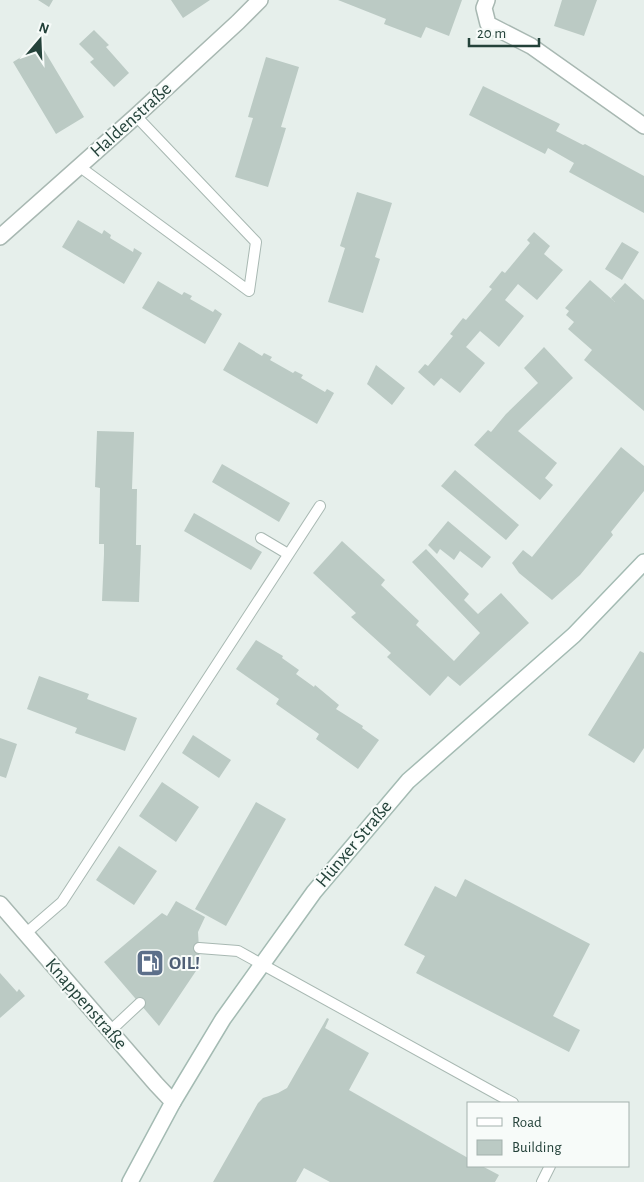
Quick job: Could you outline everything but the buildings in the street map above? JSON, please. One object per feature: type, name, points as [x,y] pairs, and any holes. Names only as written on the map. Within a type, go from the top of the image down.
[{"type":"street","name":"Haldenstraße","points":[[0,237],[136,116],[260,0]]},
{"type":"street","points":[[486,4],[488,24],[531,46],[644,126]]},
{"type":"street","name":"Hünxer Straße","points":[[130,1182],[173,1102],[223,1019],[314,892],[408,781],[574,635],[644,562]]},
{"type":"street","name":"Knappenstraße","points":[[0,904],[173,1102]]},
{"type":"lane","points":[[80,167],[249,292],[256,242],[136,116]]},
{"type":"lane","points":[[25,934],[62,902],[320,506]]},
{"type":"lane","points":[[261,538],[288,554]]},
{"type":"lane","points":[[199,948],[238,951],[511,1102]]},
{"type":"lane","points":[[110,1031],[140,1003]]},
{"type":"lane","points":[[542,1182],[550,1167]]},
{"type":"place","name":"OIL!","points":[[150,963]]}]
